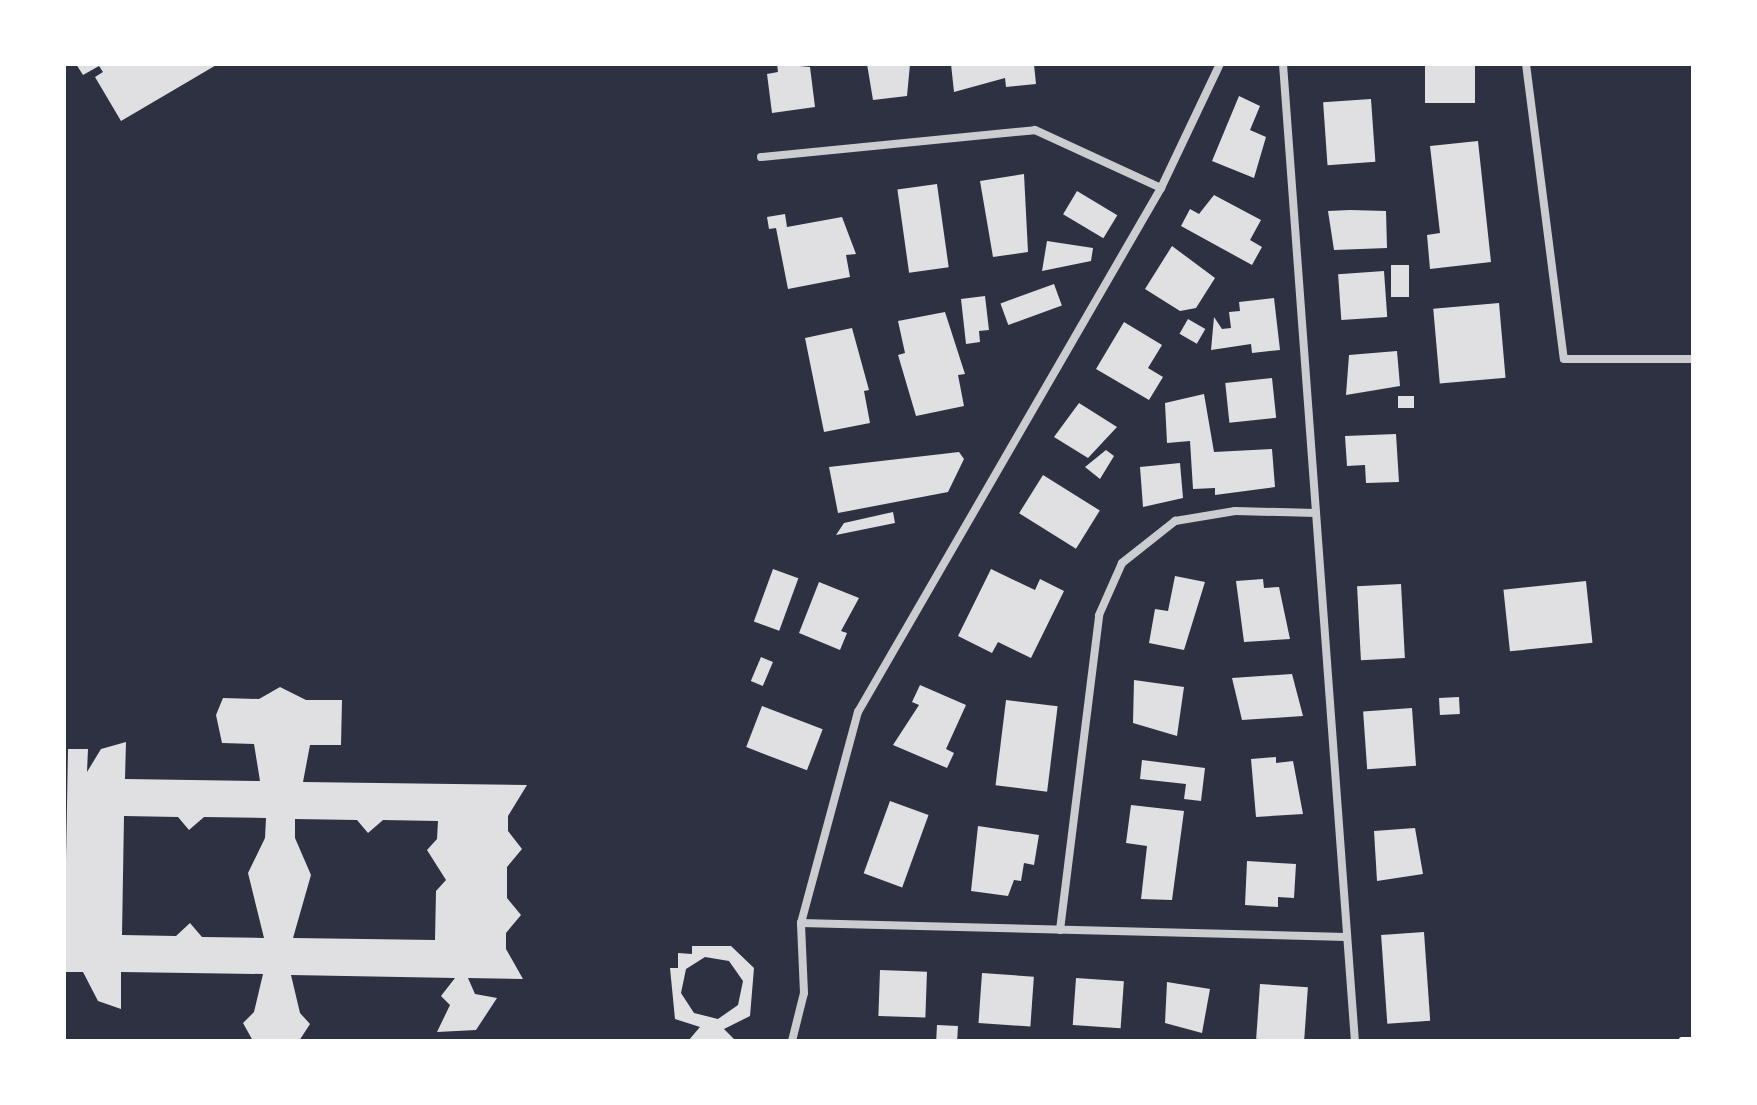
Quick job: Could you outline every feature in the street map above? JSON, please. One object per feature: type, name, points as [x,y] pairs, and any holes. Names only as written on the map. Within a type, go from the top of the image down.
[{"type":"street","points":[[792,1041],[804,993],[801,923],[858,712],[1161,188],[1220,64]]},
{"type":"street","points":[[1283,64],[1355,1041]]},
{"type":"street","points":[[1526,64],[1564,359],[1693,359]]},
{"type":"street","points":[[761,157],[1035,130],[1161,188]]},
{"type":"street","points":[[1060,930],[1099,615],[1122,563],[1175,521],[1235,511],[1316,513]]},
{"type":"street","points":[[801,923],[1346,937]]},
{"type":"path","points":[[1667,1041],[1693,1039]]},
{"type":"building","points":[[76,64],[218,64],[121,121],[95,77],[103,72],[99,66],[83,75]]},
{"type":"building","points":[[777,64],[810,67],[815,107],[772,113],[767,74],[778,72]]},
{"type":"building","points":[[867,64],[910,64],[907,96],[873,100]]},
{"type":"building","points":[[951,64],[1034,64],[1036,84],[1006,87],[1005,78],[954,92]]},
{"type":"building","points":[[1425,64],[1475,64],[1475,103],[1425,103]]},
{"type":"building","points":[[1239,96],[1260,106],[1250,130],[1266,137],[1254,178],[1212,161]]},
{"type":"building","points":[[1371,99],[1375,162],[1328,165],[1323,102]]},
{"type":"building","points":[[1478,141],[1491,262],[1430,269],[1427,235],[1440,233],[1430,146]]},
{"type":"building","points":[[1024,174],[1028,252],[993,257],[980,181]]},
{"type":"building","points":[[937,184],[949,267],[909,273],[897,190]]},
{"type":"building","points":[[1077,191],[1117,215],[1103,238],[1063,214]]},
{"type":"building","points":[[1214,195],[1261,220],[1250,240],[1262,247],[1252,265],[1181,226],[1190,209],[1199,214]]},
{"type":"building","points":[[1328,211],[1386,211],[1387,248],[1334,250]]},
{"type":"building","points":[[785,214],[787,227],[842,217],[856,254],[846,255],[850,277],[788,289],[776,228],[769,229],[767,217]]},
{"type":"building","points":[[1047,241],[1093,248],[1091,261],[1042,271]]},
{"type":"building","points":[[1172,246],[1215,278],[1196,308],[1180,311],[1145,289]]},
{"type":"building","points":[[1391,265],[1409,265],[1409,297],[1391,297]]},
{"type":"building","points":[[1384,271],[1387,317],[1341,320],[1338,274]]},
{"type":"building","points":[[1054,284],[1062,306],[1008,325],[1000,303]]},
{"type":"building","points":[[985,296],[989,330],[979,331],[980,342],[966,344],[961,299]]},
{"type":"building","points":[[1274,298],[1280,350],[1252,353],[1251,344],[1211,350],[1214,317],[1222,329],[1231,328],[1229,312],[1240,311],[1239,302]]},
{"type":"building","points":[[1499,303],[1506,378],[1440,383],[1433,309]]},
{"type":"building","points":[[945,312],[965,374],[958,375],[964,406],[916,416],[898,355],[905,353],[898,321]]},
{"type":"building","points":[[1188,319],[1205,329],[1197,344],[1180,334]]},
{"type":"building","points":[[1124,322],[1162,345],[1148,368],[1163,377],[1149,400],[1096,369]]},
{"type":"building","points":[[852,328],[869,390],[864,391],[870,423],[824,432],[805,338]]},
{"type":"building","points":[[1397,351],[1400,386],[1346,395],[1349,355]]},
{"type":"building","points":[[1272,378],[1276,418],[1229,423],[1225,383]]},
{"type":"building","points":[[1204,394],[1214,452],[1272,449],[1275,487],[1215,495],[1215,488],[1193,489],[1190,441],[1167,443],[1165,403]]},
{"type":"building","points":[[1398,396],[1414,396],[1414,408],[1398,408]]},
{"type":"building","points":[[1079,403],[1117,427],[1088,458],[1054,437]]},
{"type":"building","points":[[1396,434],[1399,482],[1366,483],[1365,465],[1347,466],[1345,436]]},
{"type":"building","points":[[1106,450],[1114,456],[1100,479],[1085,467]]},
{"type":"building","points":[[959,452],[964,459],[948,492],[838,513],[829,467]]},
{"type":"building","points":[[1180,463],[1183,498],[1143,507],[1140,467]]},
{"type":"building","points":[[1043,475],[1100,511],[1076,549],[1019,513]]},
{"type":"building","points":[[893,512],[895,523],[836,535],[844,523]]},
{"type":"building","points":[[773,569],[798,578],[779,631],[754,622]]},
{"type":"building","points":[[991,569],[1035,590],[1040,579],[1064,591],[1031,658],[998,642],[992,653],[958,636]]},
{"type":"building","points":[[1175,576],[1205,582],[1184,650],[1149,643],[1155,609],[1168,611]]},
{"type":"building","points":[[1263,579],[1264,588],[1279,587],[1290,639],[1244,642],[1236,581]]},
{"type":"building","points":[[1586,581],[1592,643],[1510,651],[1503,590]]},
{"type":"building","points":[[819,582],[859,598],[841,631],[847,633],[840,650],[799,633]]},
{"type":"building","points":[[1401,584],[1405,658],[1361,660],[1357,586]]},
{"type":"building","points":[[761,657],[773,662],[763,686],[751,681]]},
{"type":"building","points":[[1292,674],[1303,716],[1242,720],[1232,678]]},
{"type":"building","points":[[1134,680],[1184,687],[1177,736],[1133,723]]},
{"type":"building","points":[[920,685],[966,705],[946,749],[954,753],[947,768],[893,745],[919,705],[912,702]]},
{"type":"building","points":[[280,687],[306,700],[342,700],[341,745],[310,745],[303,782],[527,785],[508,816],[508,831],[522,849],[507,867],[507,898],[521,915],[506,933],[506,949],[523,979],[468,978],[475,994],[497,998],[476,1030],[437,1032],[450,1005],[441,996],[455,978],[291,975],[300,1013],[310,1024],[299,1041],[253,1041],[243,1023],[254,1012],[263,974],[121,972],[121,1009],[98,1001],[83,972],[64,972],[68,749],[88,749],[87,772],[101,749],[126,742],[125,779],[260,781],[254,744],[222,743],[216,715],[223,698],[259,699]],"holes":[[[124,816],[178,817],[189,830],[204,817],[266,818],[265,838],[248,873],[264,938],[202,937],[190,923],[176,936],[122,935]],[[295,819],[357,820],[368,833],[383,820],[438,821],[437,839],[427,850],[446,880],[436,891],[435,940],[293,938],[311,875],[295,838]]]},
{"type":"building","points":[[1459,697],[1460,714],[1440,715],[1439,698]]},
{"type":"building","points":[[1006,700],[1058,706],[1047,792],[996,785]]},
{"type":"building","points":[[762,706],[823,729],[807,770],[746,747]]},
{"type":"building","points":[[1412,708],[1416,766],[1367,769],[1363,711]]},
{"type":"building","points":[[1276,757],[1276,763],[1293,761],[1303,814],[1256,817],[1251,759]]},
{"type":"building","points":[[1142,760],[1205,768],[1201,801],[1184,799],[1186,784],[1140,779]]},
{"type":"building","points":[[890,801],[929,815],[902,887],[864,873]]},
{"type":"building","points":[[1131,805],[1184,811],[1172,900],[1141,899],[1147,846],[1126,843]]},
{"type":"building","points":[[978,826],[1039,835],[1034,865],[1024,863],[1021,881],[1014,880],[1008,896],[971,891]]},
{"type":"building","points":[[1415,828],[1423,874],[1377,881],[1374,831]]},
{"type":"building","points":[[1247,861],[1296,864],[1294,898],[1278,897],[1278,907],[1245,905]]},
{"type":"building","points":[[1424,932],[1430,1021],[1387,1024],[1381,935]]},
{"type":"building","points":[[692,946],[731,946],[754,968],[750,1016],[724,1029],[736,1041],[688,1041],[700,1027],[675,1019],[670,968],[678,968],[678,953],[692,954]],"holes":[[[705,957],[729,961],[743,981],[738,1005],[718,1019],[694,1013],[681,993],[686,969]]]},
{"type":"building","points":[[880,970],[927,972],[925,1018],[878,1016]]},
{"type":"building","points":[[982,973],[1034,977],[1030,1027],[979,1023]]},
{"type":"building","points":[[1076,978],[1124,981],[1121,1028],[1073,1025]]},
{"type":"building","points":[[1167,982],[1210,989],[1202,1033],[1165,1023]]},
{"type":"building","points":[[1260,984],[1308,987],[1304,1041],[1256,1039]]},
{"type":"building","points":[[937,1025],[958,1026],[957,1041],[936,1041]]}]
